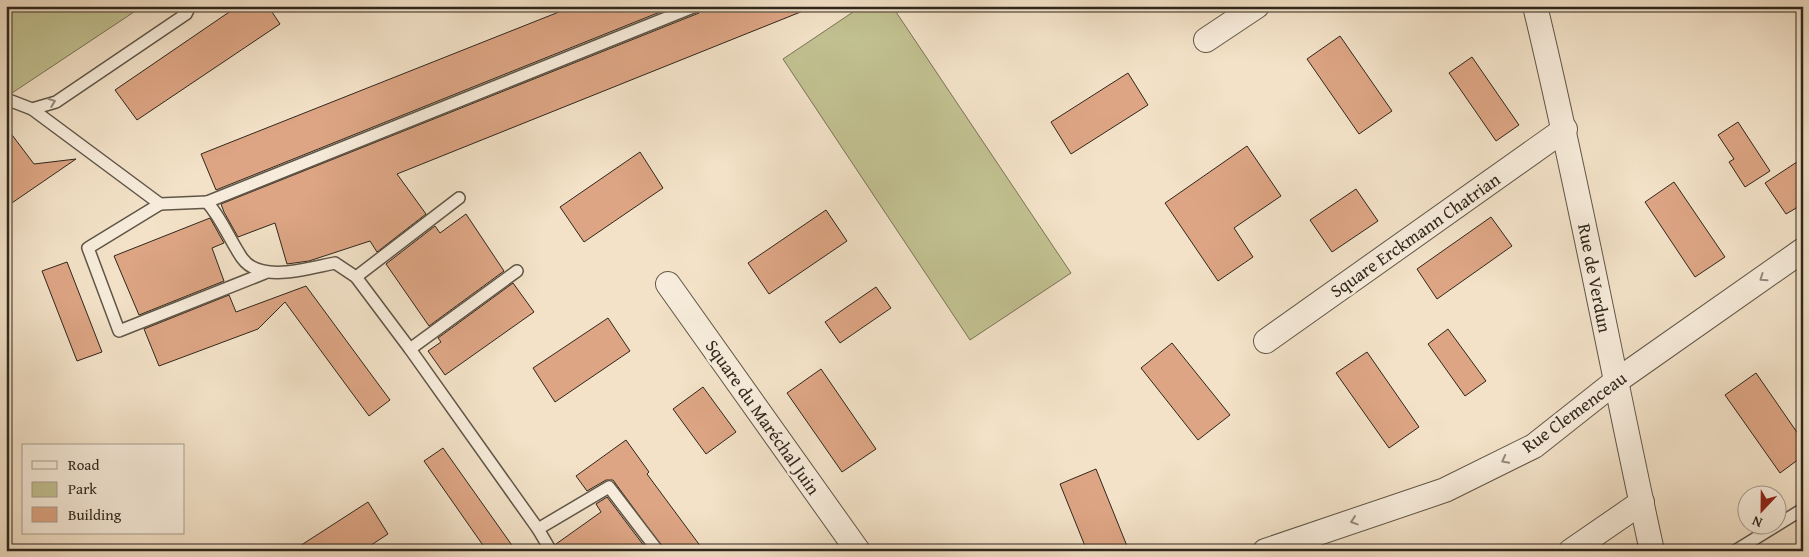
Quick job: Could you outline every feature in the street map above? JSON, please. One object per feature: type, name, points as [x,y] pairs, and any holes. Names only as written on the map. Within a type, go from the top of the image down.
[{"type":"street","points":[[1206,40],[1257,6]]},
{"type":"street","name":"Rue de Verdun","points":[[1535,6],[1565,129],[1615,382],[1652,551]]},
{"type":"street","name":"Square Erckmann Chatrian","points":[[1266,341],[1565,129]]},
{"type":"street","name":"Rue Clemenceau","points":[[1265,551],[1445,490],[1534,446],[1615,382],[1803,250]]},
{"type":"street","name":"Square du Maréchal Juin","points":[[668,284],[858,551]]},
{"type":"street","points":[[1571,551],[1642,502]]},
{"type":"lane","points":[[32,109],[56,102],[186,14],[190,6]]},
{"type":"lane","points":[[551,551],[538,529],[410,349],[356,278],[335,263],[284,273],[265,272],[119,331],[88,248],[160,204],[207,202],[696,6]]},
{"type":"lane","points":[[6,99],[32,109],[160,204]]},
{"type":"lane","points":[[356,278],[459,198]]},
{"type":"lane","points":[[207,202],[220,217],[243,260],[265,272]]},
{"type":"lane","points":[[410,349],[517,271]]},
{"type":"lane","points":[[538,529],[609,487],[658,551]]},
{"type":"lane","points":[[1736,551],[1803,508]]},
{"type":"green space","points":[[7,6],[143,6],[12,93],[6,89]]},
{"type":"green space","points":[[862,6],[892,6],[1071,273],[970,340],[783,59]]},
{"type":"building","points":[[238,6],[268,6],[280,24],[137,120],[115,90]]},
{"type":"building","points":[[574,6],[675,6],[216,190],[201,154]]},
{"type":"building","points":[[703,6],[813,7],[397,174],[426,214],[377,252],[370,241],[309,261],[287,264],[275,223],[238,237],[224,212],[221,204],[699,13]]},
{"type":"building","points":[[1340,36],[1392,111],[1359,134],[1307,59]]},
{"type":"building","points":[[1472,57],[1519,125],[1496,141],[1449,73]]},
{"type":"building","points":[[1128,73],[1148,105],[1071,154],[1051,122]]},
{"type":"building","points":[[1738,122],[1770,171],[1745,187],[1729,162],[1734,159],[1718,135]]},
{"type":"building","points":[[6,127],[34,164],[76,159],[6,207]]},
{"type":"building","points":[[1247,146],[1281,196],[1234,228],[1253,257],[1218,281],[1165,203]]},
{"type":"building","points":[[640,152],[663,188],[584,242],[560,207]]},
{"type":"building","points":[[1803,158],[1803,204],[1786,214],[1765,183]]},
{"type":"building","points":[[1674,182],[1725,257],[1695,277],[1645,202]]},
{"type":"building","points":[[1356,189],[1378,221],[1332,252],[1310,220]]},
{"type":"building","points":[[826,210],[847,241],[769,294],[748,263]]},
{"type":"building","points":[[466,214],[504,271],[429,326],[386,264],[435,226],[440,233]]},
{"type":"building","points":[[1491,217],[1512,246],[1437,299],[1417,269]]},
{"type":"building","points":[[210,218],[224,243],[212,248],[224,281],[139,315],[114,256]]},
{"type":"building","points":[[67,262],[102,352],[77,361],[42,271]]},
{"type":"building","points":[[513,283],[534,312],[445,375],[428,351],[441,342],[438,338]]},
{"type":"building","points":[[306,286],[390,400],[369,416],[285,302],[258,329],[159,366],[144,329],[229,295],[236,312]]},
{"type":"building","points":[[876,287],[891,308],[840,343],[825,322]]},
{"type":"building","points":[[608,318],[630,351],[555,402],[533,368]]},
{"type":"building","points":[[1448,329],[1486,381],[1465,396],[1428,344]]},
{"type":"building","points":[[1172,343],[1230,415],[1198,440],[1141,368]]},
{"type":"building","points":[[1367,352],[1419,427],[1389,448],[1336,373]]},
{"type":"building","points":[[821,369],[876,449],[842,472],[787,393]]},
{"type":"building","points":[[1756,373],[1803,441],[1803,456],[1780,473],[1725,395]]},
{"type":"building","points":[[703,387],[736,432],[706,454],[673,409]]},
{"type":"building","points":[[626,440],[649,472],[647,474],[704,551],[665,551],[613,480],[606,480],[587,491],[576,476]]},
{"type":"building","points":[[443,448],[516,551],[487,551],[424,461]]},
{"type":"building","points":[[1096,469],[1129,551],[1087,551],[1060,484]]},
{"type":"building","points":[[607,497],[648,551],[558,551],[556,544],[601,512],[596,504]]},
{"type":"building","points":[[368,502],[388,534],[362,551],[292,551]]}]
